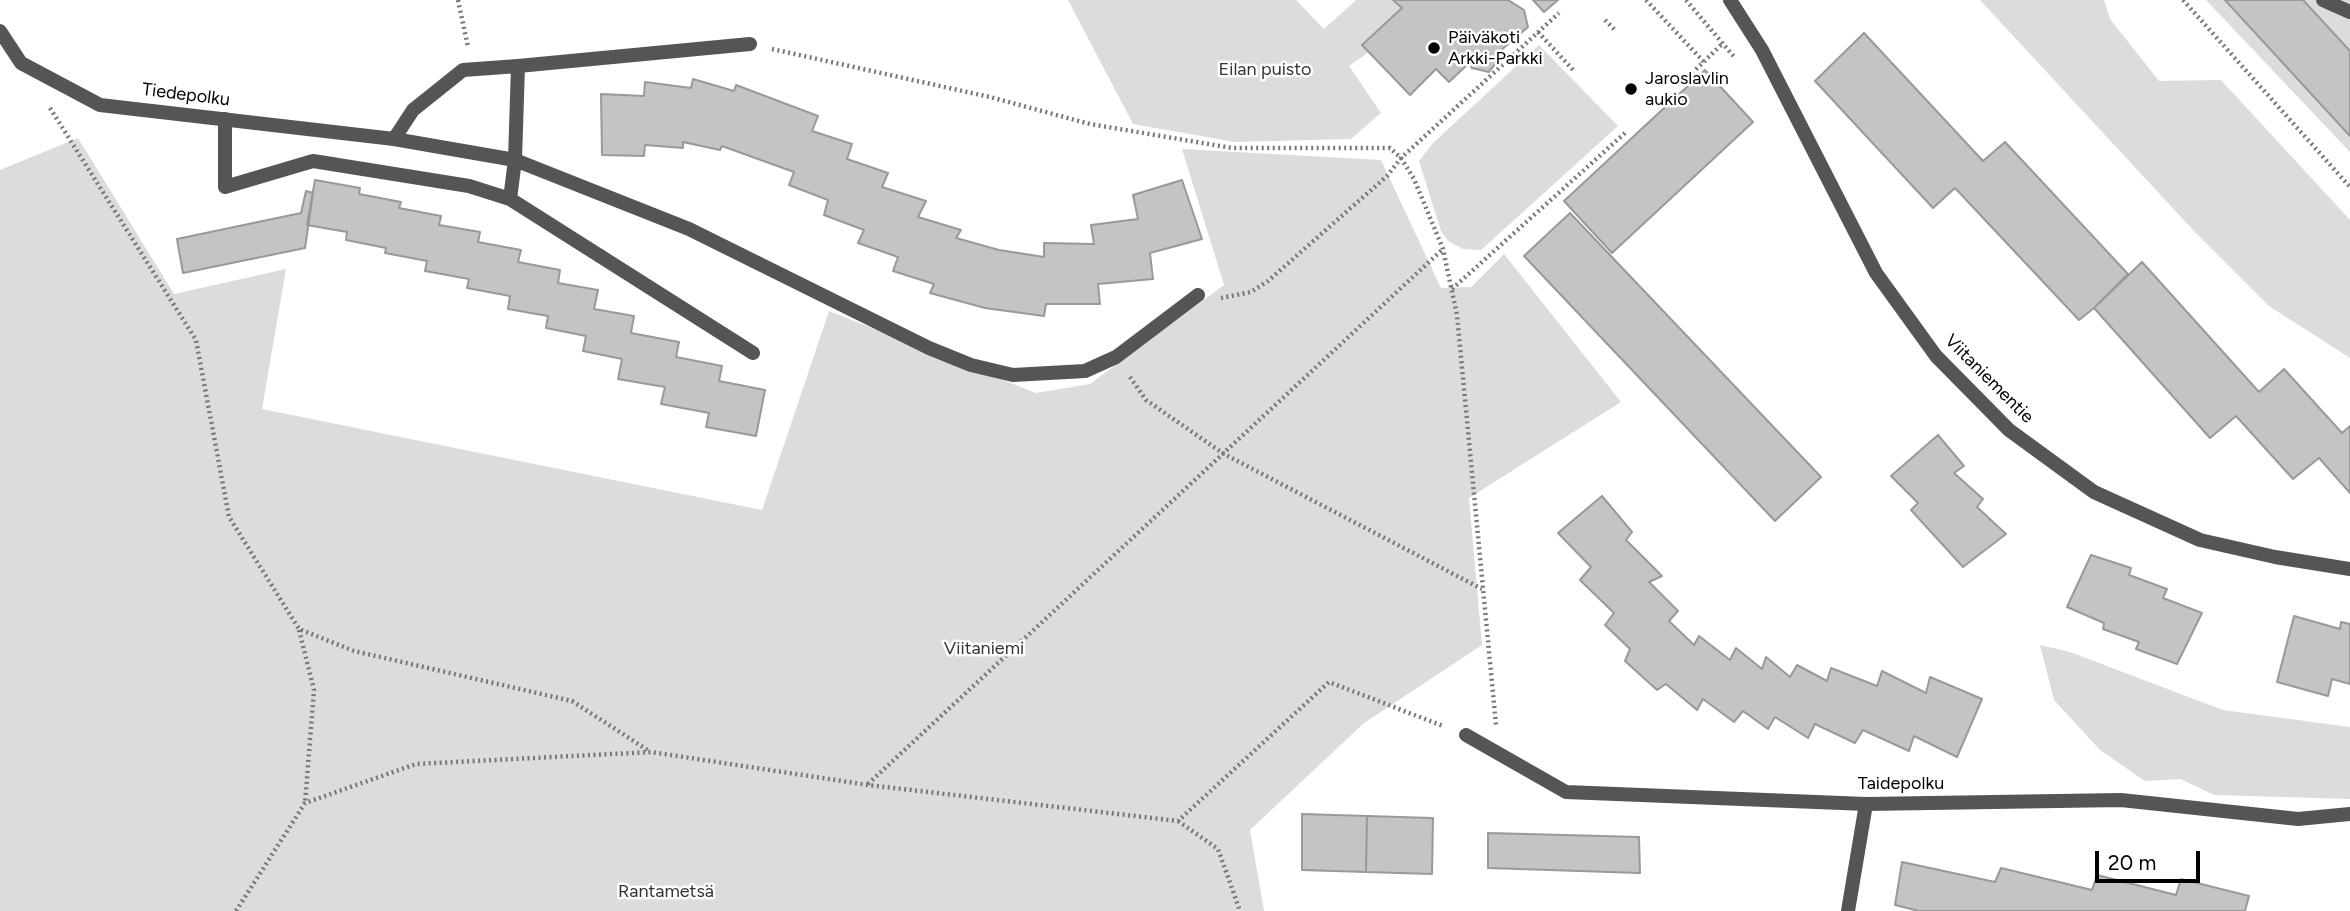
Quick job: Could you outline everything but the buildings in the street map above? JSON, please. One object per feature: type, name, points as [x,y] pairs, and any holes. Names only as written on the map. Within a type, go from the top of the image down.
[{"type":"street","name":"Viitaniementie","points":[[1730,0],[1762,50],[1876,273],[1936,356],[2009,430],[2094,492],[2200,540],[2275,557],[2350,569]]},
{"type":"street","points":[[2323,0],[2350,12]]},
{"type":"street","name":"Tiedepolku","points":[[0,31],[21,63],[100,105],[394,139],[515,160],[689,229],[929,348],[971,365],[1013,375],[1085,371],[1116,357],[1198,295]]},
{"type":"street","points":[[394,139],[413,110],[463,70],[750,44]]},
{"type":"street","points":[[510,199],[515,160],[519,66]]},
{"type":"street","points":[[225,119],[225,187],[313,161],[469,186],[510,199],[753,354]]},
{"type":"street","name":"Taidepolku","points":[[1466,735],[1566,792],[1866,804],[2121,800],[2298,819],[2350,814]]},
{"type":"street","points":[[1848,911],[1866,804]]},
{"type":"path","points":[[458,0],[457,8],[475,69]]},
{"type":"path","points":[[1646,0],[1703,62]]},
{"type":"path","points":[[2183,0],[2350,187]]},
{"type":"path","points":[[1198,295],[1212,299],[1230,297],[1251,292],[1268,281],[1387,176],[1401,158],[1559,13]]},
{"type":"path","points":[[1605,20],[1615,30]]},
{"type":"path","points":[[1538,33],[1575,72]]},
{"type":"path","points":[[750,44],[1116,128],[1232,148],[1390,148],[1401,158],[1414,179],[1443,249],[1457,315],[1499,754]]},
{"type":"path","points":[[1688,77],[1721,46]]},
{"type":"path","points":[[21,63],[196,340],[229,517],[299,629],[314,690],[305,803],[236,911]]},
{"type":"path","points":[[1451,289],[1625,133]]},
{"type":"path","points":[[868,785],[1443,249]]},
{"type":"path","points":[[1116,357],[1146,400],[1224,454],[1483,589]]},
{"type":"path","points":[[299,629],[354,651],[572,701],[651,752]]},
{"type":"path","points":[[1178,821],[1329,682],[1466,735]]},
{"type":"path","points":[[305,803],[416,764],[651,752],[868,785],[1178,821],[1218,849],[1240,911]]},
{"type":"green space","name":"Eilan puisto","points":[[1068,0],[1296,0],[1324,29],[1356,0],[1393,0],[1402,8],[1363,45],[1369,52],[1349,66],[1381,113],[1351,139],[1235,142],[1133,124]]},
{"type":"green space","points":[[1980,0],[2104,0],[2110,19],[2159,81],[2221,80],[2350,220],[2350,358],[2269,306],[2193,230]]},
{"type":"green space","points":[[2206,0],[2350,0],[2350,152]]},
{"type":"green space","points":[[1539,45],[1618,126],[1481,250],[1463,249],[1448,241],[1441,231],[1419,161],[1433,143]]},
{"type":"green space","name":"Viitaniemi","points":[[78,138],[174,294],[286,269],[262,409],[762,510],[829,311],[1036,393],[1090,384],[1224,285],[1182,149],[1381,160],[1441,288],[1471,287],[1504,254],[1621,402],[1469,498],[1482,645],[1364,723],[1250,830],[1264,911],[0,911],[0,170]]},
{"type":"green space","points":[[2040,645],[2070,652],[2223,710],[2350,727],[2350,799],[2214,795],[2181,779],[2145,781],[2100,750],[2054,700]]},
{"type":"place","name":"Päiväkoti Arkki-Parkki","points":[[1434,48]]},
{"type":"place","name":"Jaroslavlin aukio","points":[[1631,89]]},
{"type":"park label","name":"Rantametsä","points":[[666,892]]}]
